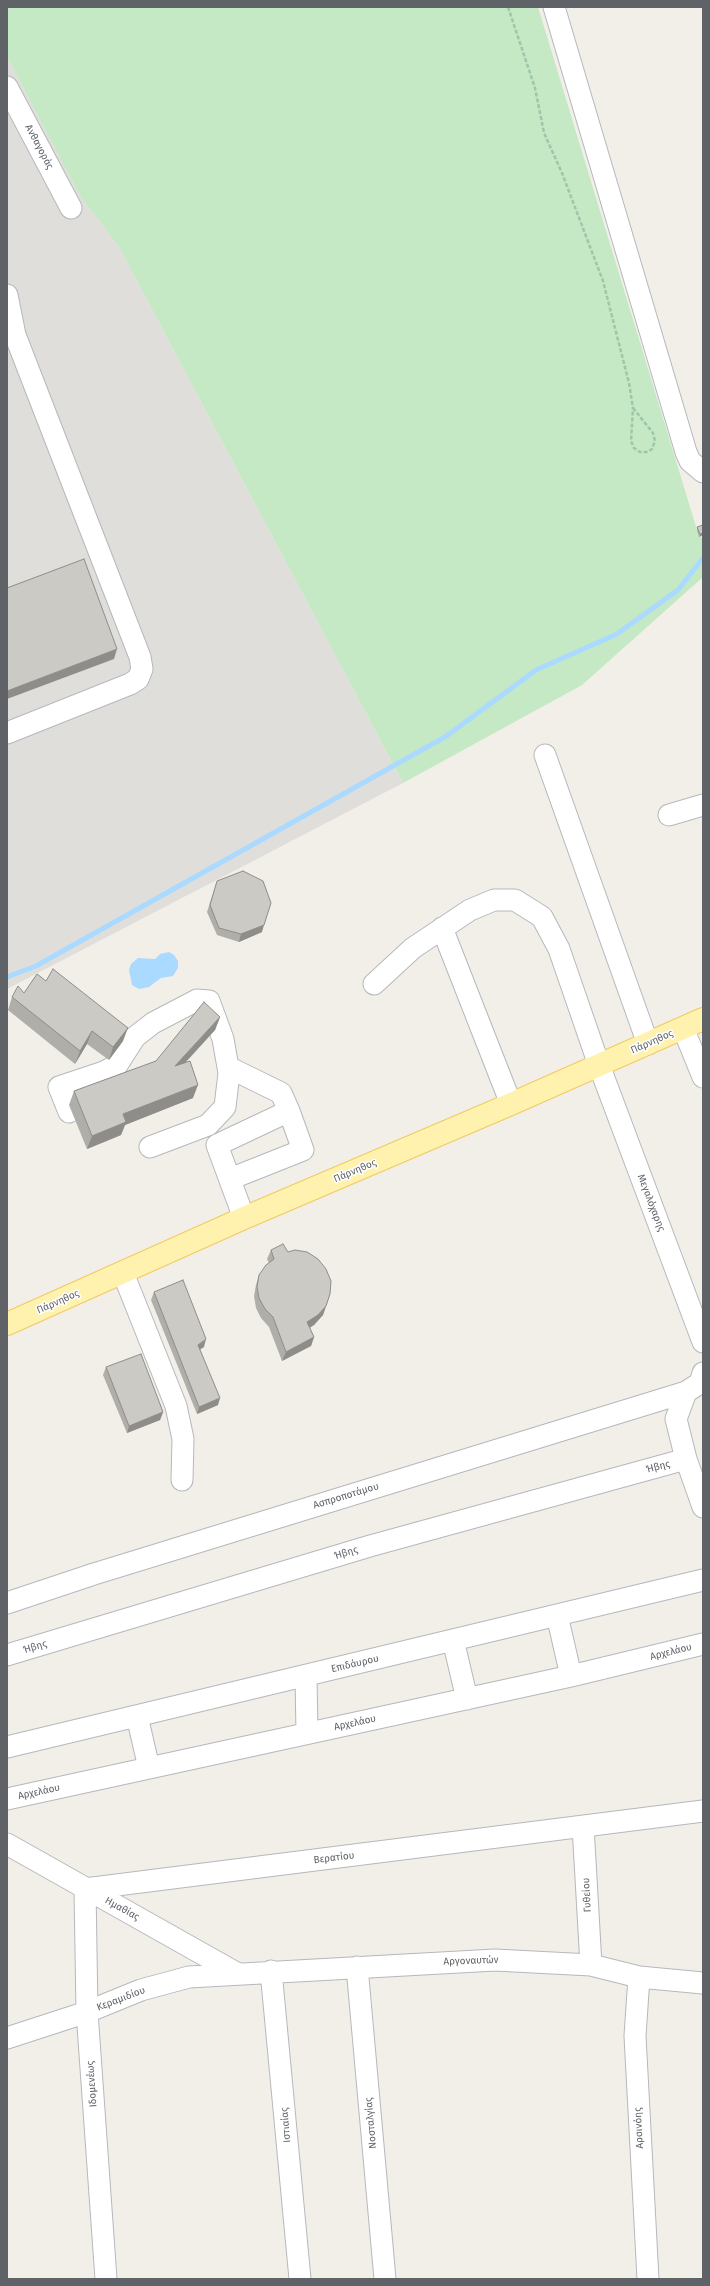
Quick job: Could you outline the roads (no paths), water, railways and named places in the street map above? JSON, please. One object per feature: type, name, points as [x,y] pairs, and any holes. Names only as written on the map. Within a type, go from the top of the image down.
[{"type":"main road","name":"Πάρνηθος","points":[[7,1324],[244,1218],[511,1104],[703,1019]]},
{"type":"street","points":[[554,7],[686,452],[690,461],[703,472]]},
{"type":"street","name":"Ανθαγοράς","points":[[7,87],[71,208]]},
{"type":"street","points":[[7,295],[15,335],[140,657],[142,669],[138,679],[130,684],[7,733]]},
{"type":"street","points":[[545,755],[648,1044]]},
{"type":"street","points":[[669,815],[703,805]]},
{"type":"street","name":"Μεγαλόχαρης","points":[[374,984],[413,948],[470,910],[494,900],[515,900],[542,918],[559,949],[599,1065],[703,1342]]},
{"type":"street","points":[[442,928],[511,1104]]},
{"type":"street","points":[[69,1112],[59,1087],[104,1072],[117,1065],[135,1037],[153,1024],[197,1000],[209,1001],[223,1039],[229,1073],[225,1107],[208,1125],[150,1147]]},
{"type":"street","points":[[682,1028],[703,1077]]},
{"type":"street","points":[[228,1067],[281,1093],[303,1150],[230,1179]]},
{"type":"street","points":[[217,1145],[289,1111]]},
{"type":"street","points":[[208,1125],[244,1218]]},
{"type":"street","points":[[123,1273],[176,1406],[183,1439],[182,1480]]},
{"type":"street","points":[[703,1373],[700,1383],[686,1392],[676,1419],[686,1460],[703,1507]]},
{"type":"street","name":"Ασπροποτάμου","points":[[7,1603],[94,1574],[686,1392]]},
{"type":"street","name":"Ήβης","points":[[7,1655],[370,1546],[686,1460]]},
{"type":"street","name":"Επιδάυρου","points":[[7,1747],[703,1580]]},
{"type":"street","points":[[557,1616],[571,1676]]},
{"type":"street","points":[[453,1640],[466,1699]]},
{"type":"street","name":"Αρχελάου","points":[[7,1799],[571,1676],[703,1644]]},
{"type":"street","points":[[306,1676],[308,1733]]},
{"type":"street","points":[[137,1716],[149,1768]]},
{"type":"street","name":"Βερατίου","points":[[86,1889],[703,1811]]},
{"type":"street","name":"Γυθείου","points":[[583,1826],[591,1965]]},
{"type":"street","name":"Ημαθίας","points":[[7,1844],[238,1974]]},
{"type":"street","name":"Ιδομενέως","points":[[86,1889],[87,2012],[106,2279]]},
{"type":"street","name":"Αργοναυτών","points":[[238,1974],[271,1971],[495,1960],[591,1965],[639,1977],[703,1983]]},
{"type":"street","name":"Νοσταλγίας","points":[[357,1967],[385,2279]]},
{"type":"street","name":"Ιστιαίας","points":[[271,1971],[300,2279]]},
{"type":"street","name":"Κεραμιδίου","points":[[7,2038],[87,2012],[141,1990],[189,1977],[238,1974]]},
{"type":"street","name":"Αρσινόης","points":[[639,1977],[635,2036],[648,2279]]},
{"type":"water","points":[[169,952],[174,955],[178,961],[178,968],[173,976],[161,978],[149,987],[139,989],[132,985],[129,970],[131,964],[138,958],[155,959],[160,954]]},
{"type":"waterway","points":[[7,977],[36,966],[445,737],[536,670],[617,634],[678,590],[703,558]]}]
